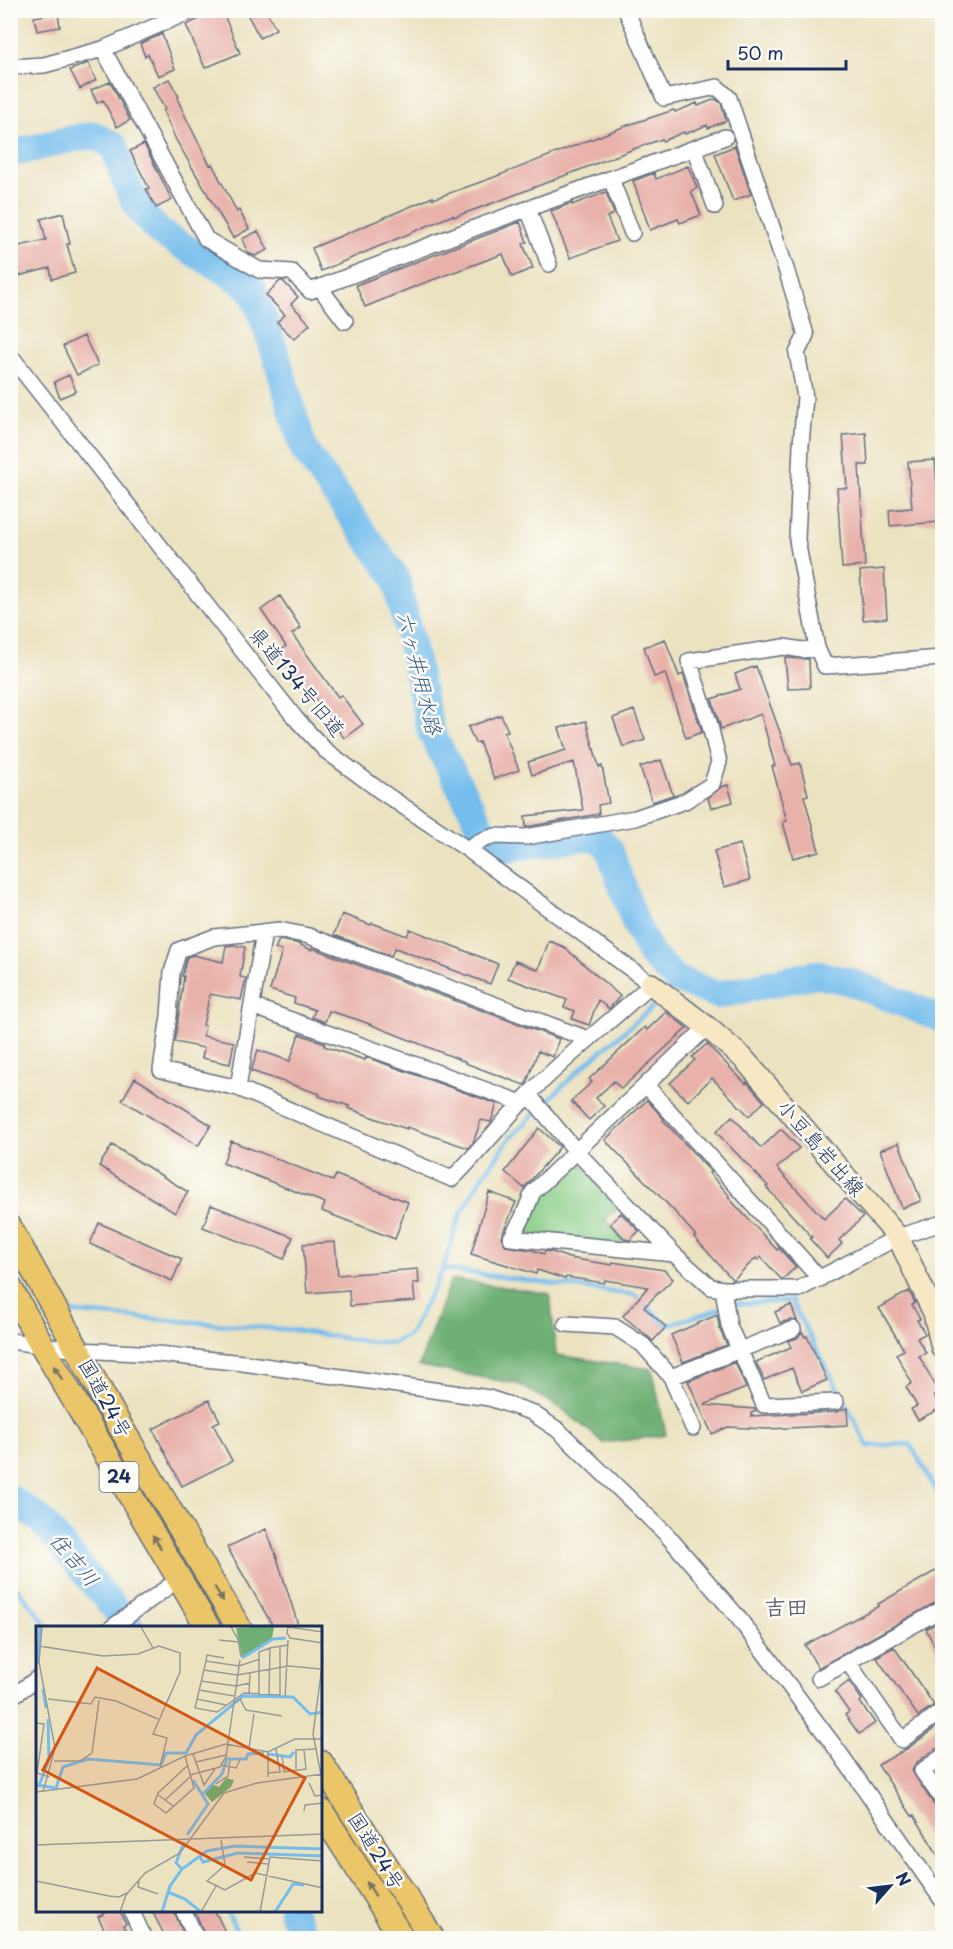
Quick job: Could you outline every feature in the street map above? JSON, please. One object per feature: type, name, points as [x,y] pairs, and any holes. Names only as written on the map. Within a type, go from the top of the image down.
[{"type":"highway","name":"国道24号","points":[[10,1228],[153,1484],[238,1626]]},
{"type":"highway","name":"国道24号","points":[[10,1288],[207,1626]]},
{"type":"highway","name":"国道24号","points":[[322,1765],[432,1938]]},
{"type":"highway","name":"国道24号","points":[[322,1813],[402,1938]]},
{"type":"main road","name":"小豆島岩出線","points":[[651,984],[743,1058],[898,1237],[934,1313],[942,1348]]},
{"type":"street","points":[[10,67],[44,65],[103,49],[193,10]]},
{"type":"street","points":[[626,10],[664,98],[717,87],[729,98],[790,280],[806,335],[797,353],[806,397],[801,445],[797,540],[818,648],[825,666],[942,658]]},
{"type":"street","points":[[103,49],[206,239],[259,270],[292,272],[310,291],[725,137]]},
{"type":"street","points":[[694,148],[715,206]]},
{"type":"street","points":[[611,178],[632,233]]},
{"type":"street","points":[[528,209],[549,264]]},
{"type":"street","points":[[320,288],[345,321]]},
{"type":"street","name":"県道134号旧道","points":[[10,355],[296,719],[325,750],[379,790],[467,849],[651,984]]},
{"type":"street","points":[[467,849],[495,836],[526,837],[635,818],[685,801],[712,784],[719,762],[709,722],[689,662],[784,647],[801,650],[818,648]]},
{"type":"street","points":[[588,1039],[309,936],[279,930],[214,937],[179,950],[172,972],[169,1016],[161,1070],[238,1088],[452,1179],[588,1039],[651,984]]},
{"type":"street","points":[[238,1088],[264,932]]},
{"type":"street","points":[[252,1006],[528,1100],[546,1115],[576,1151],[674,1254],[725,1301],[729,1326],[764,1405],[836,1402]]},
{"type":"street","points":[[674,1254],[511,1238],[522,1219],[532,1192],[707,1027]]},
{"type":"street","points":[[646,1085],[820,1279]]},
{"type":"street","points":[[725,1301],[799,1289],[898,1237],[942,1223]]},
{"type":"street","points":[[566,1324],[615,1327],[643,1345],[671,1377],[693,1428]]},
{"type":"street","points":[[671,1377],[793,1329]]},
{"type":"street","points":[[10,1341],[36,1335],[78,1350],[158,1354],[255,1364],[489,1398],[531,1412],[558,1430],[666,1534],[737,1616],[841,1755],[942,1900]]},
{"type":"street","points":[[114,1626],[179,1579]]},
{"type":"street","points":[[819,1678],[942,1609]]},
{"type":"street","points":[[848,1662],[902,1740],[942,1711]]},
{"type":"street","points":[[10,1698],[36,1679]]},
{"type":"street","points":[[942,1757],[922,1771],[942,1800]]},
{"type":"street","points":[[133,1913],[144,1938]]},
{"type":"street","points":[[185,1913],[196,1938]]},
{"type":"green space","points":[[572,1162],[579,1162],[620,1206],[605,1220],[630,1247],[523,1235],[521,1228],[537,1194]]},
{"type":"green space","points":[[451,1279],[550,1294],[556,1355],[652,1369],[666,1435],[604,1443],[561,1408],[518,1384],[419,1366]]},
{"type":"building","points":[[222,10],[240,53],[205,68],[186,25]]},
{"type":"building","points":[[245,10],[266,10],[276,29],[260,38]]},
{"type":"building","points":[[58,13],[60,27],[37,31],[34,17]]},
{"type":"building","points":[[162,34],[175,69],[158,76],[148,54],[145,56],[140,44]]},
{"type":"building","points":[[88,63],[96,80],[80,89],[70,70]]},
{"type":"building","points":[[169,79],[210,165],[212,164],[237,212],[239,210],[249,229],[233,238],[176,140],[163,111],[165,110],[153,87]]},
{"type":"building","points":[[110,82],[130,120],[117,127],[103,100],[97,103],[91,90]]},
{"type":"building","points":[[715,99],[721,103],[726,121],[708,128],[707,125],[685,134],[684,132],[663,141],[662,139],[504,199],[454,217],[453,215],[321,271],[312,248],[433,197],[433,199],[492,178],[628,125],[674,110],[675,112],[697,103],[698,106]]},
{"type":"building","points":[[144,144],[172,200],[156,208],[146,189],[149,188],[130,151]]},
{"type":"building","points":[[735,146],[751,194],[733,201],[715,154]]},
{"type":"building","points":[[688,166],[697,188],[691,191],[701,215],[680,223],[678,219],[650,230],[633,181],[654,173],[656,179]]},
{"type":"building","points":[[606,192],[614,214],[607,217],[617,241],[570,258],[551,211]]},
{"type":"building","points":[[63,213],[70,244],[67,244],[75,273],[52,279],[50,268],[14,277],[10,262],[10,248],[46,240],[41,219]]},
{"type":"building","points":[[520,222],[527,242],[523,244],[533,268],[512,277],[503,254],[365,307],[356,285]]},
{"type":"building","points":[[258,231],[268,250],[255,256],[248,253],[242,239]]},
{"type":"building","points":[[280,281],[283,281],[298,297],[291,304],[310,324],[294,339],[277,322],[285,315],[266,295]]},
{"type":"building","points":[[84,336],[98,365],[77,375],[63,346]]},
{"type":"building","points":[[69,375],[76,391],[60,398],[54,382]]},
{"type":"building","points":[[866,433],[868,465],[859,465],[865,566],[842,568],[837,488],[847,488],[843,435]]},
{"type":"building","points":[[935,460],[940,522],[890,526],[889,510],[912,508],[908,462]]},
{"type":"building","points":[[884,569],[887,618],[863,620],[860,571]]},
{"type":"building","points":[[280,596],[301,628],[292,634],[338,697],[341,695],[363,724],[344,738],[277,653],[286,646],[261,610]]},
{"type":"building","points":[[665,639],[679,676],[683,674],[702,732],[686,738],[665,673],[654,677],[644,647]]},
{"type":"building","points":[[785,658],[809,659],[810,688],[788,689]]},
{"type":"building","points":[[756,666],[792,765],[800,763],[808,795],[804,796],[819,851],[793,858],[783,822],[787,821],[772,766],[775,766],[761,714],[721,729],[712,699],[740,689],[735,674]]},
{"type":"building","points":[[634,710],[645,740],[623,747],[613,718]]},
{"type":"building","points":[[501,715],[508,731],[504,732],[519,770],[494,779],[479,742],[475,743],[468,727]]},
{"type":"building","points":[[586,721],[599,767],[602,766],[609,803],[598,805],[599,814],[526,827],[525,816],[583,810],[574,762],[532,775],[528,762],[566,750],[559,728]]},
{"type":"building","points":[[661,760],[673,795],[652,802],[640,767]]},
{"type":"building","points":[[728,785],[733,802],[711,808],[708,798],[721,787]]},
{"type":"building","points":[[740,844],[750,880],[724,887],[714,851]]},
{"type":"building","points":[[342,914],[407,936],[410,929],[498,964],[490,984],[395,948],[391,956],[334,935]]},
{"type":"building","points":[[279,940],[296,943],[312,950],[312,948],[559,1039],[553,1057],[538,1051],[524,1085],[359,1020],[329,1011],[325,1022],[312,1017],[315,1010],[294,1003],[295,998],[270,990],[282,951],[275,949]]},
{"type":"building","points":[[549,941],[564,947],[620,996],[609,1009],[598,1000],[589,1025],[572,1019],[575,1011],[564,1007],[567,1000],[508,978],[515,961],[538,970]]},
{"type":"building","points":[[226,946],[245,947],[240,977],[246,978],[241,1000],[210,994],[203,1025],[205,1026],[203,1036],[234,1042],[230,1064],[202,1058],[204,1048],[175,1042],[184,976],[182,976],[187,957],[193,955],[223,962]]},
{"type":"building","points":[[666,1012],[687,1028],[621,1089],[614,1081],[596,1098],[604,1106],[589,1120],[571,1101],[592,1082],[589,1079],[645,1027],[647,1030]]},
{"type":"building","points":[[299,1034],[325,1043],[324,1046],[365,1060],[366,1057],[497,1104],[491,1122],[481,1120],[473,1143],[468,1148],[380,1120],[319,1096],[320,1094],[251,1071],[258,1050],[290,1061]]},
{"type":"building","points":[[707,1044],[746,1084],[747,1082],[764,1102],[749,1116],[712,1078],[688,1101],[670,1083],[695,1060],[692,1057]]},
{"type":"building","points":[[135,1078],[211,1125],[198,1146],[122,1100]]},
{"type":"building","points":[[647,1100],[711,1172],[709,1173],[729,1195],[728,1197],[796,1267],[783,1279],[761,1257],[758,1260],[756,1258],[732,1279],[674,1211],[605,1140]]},
{"type":"building","points":[[732,1116],[761,1148],[781,1129],[799,1148],[777,1168],[824,1219],[845,1199],[863,1217],[839,1240],[842,1244],[827,1258],[810,1239],[812,1237],[766,1187],[768,1186],[716,1132]]},
{"type":"building","points":[[539,1128],[560,1147],[524,1188],[505,1172]]},
{"type":"building","points":[[231,1141],[333,1181],[336,1175],[408,1202],[395,1239],[322,1211],[325,1203],[223,1163]]},
{"type":"building","points":[[899,1143],[921,1201],[902,1208],[880,1150]]},
{"type":"building","points":[[112,1145],[188,1192],[175,1213],[99,1166]]},
{"type":"building","points":[[489,1192],[516,1202],[501,1237],[506,1246],[544,1254],[545,1251],[552,1252],[569,1258],[612,1265],[613,1262],[664,1270],[673,1279],[644,1307],[666,1327],[653,1341],[623,1316],[648,1287],[605,1280],[604,1283],[566,1277],[565,1279],[537,1270],[536,1274],[471,1254]]},
{"type":"building","points":[[211,1205],[293,1237],[284,1259],[203,1227]]},
{"type":"building","points":[[621,1213],[639,1231],[630,1240],[625,1239],[610,1224]]},
{"type":"building","points":[[99,1223],[182,1259],[172,1281],[90,1244]]},
{"type":"building","points":[[335,1242],[338,1275],[418,1269],[419,1283],[413,1283],[415,1301],[350,1306],[349,1290],[307,1293],[303,1244]]},
{"type":"building","points":[[909,1291],[915,1303],[912,1305],[920,1319],[917,1320],[925,1334],[917,1338],[926,1353],[919,1356],[939,1392],[934,1395],[941,1408],[918,1420],[911,1409],[917,1406],[906,1387],[912,1383],[896,1354],[904,1350],[879,1308]]},
{"type":"building","points":[[791,1305],[797,1321],[790,1320],[780,1323],[775,1312]]},
{"type":"building","points":[[717,1315],[720,1330],[727,1345],[683,1362],[671,1335]]},
{"type":"building","points":[[802,1332],[805,1337],[807,1336],[827,1380],[802,1391],[792,1368],[764,1380],[756,1362],[791,1347],[788,1341],[797,1338]]},
{"type":"building","points":[[735,1362],[746,1388],[704,1405],[755,1409],[756,1411],[751,1413],[751,1416],[836,1412],[847,1408],[848,1425],[767,1429],[728,1427],[712,1434],[688,1381]]},
{"type":"building","points":[[209,1400],[220,1421],[213,1424],[232,1461],[182,1486],[153,1429]]},
{"type":"building","points":[[266,1529],[298,1626],[273,1626],[227,1547]]},
{"type":"building","points":[[942,1567],[942,1599],[818,1668],[805,1645],[879,1606],[878,1604]]},
{"type":"building","points":[[942,1620],[942,1661],[926,1629]]},
{"type":"building","points":[[894,1647],[934,1705],[918,1716],[876,1657]]},
{"type":"building","points":[[849,1681],[875,1723],[859,1734],[845,1715],[849,1712],[835,1692]]},
{"type":"building","points":[[942,1723],[942,1747],[916,1763],[912,1771],[934,1805],[942,1809],[942,1862],[914,1815],[912,1816],[878,1765],[908,1748]]},
{"type":"building","points":[[105,1913],[121,1913],[129,1938],[109,1938],[98,1917]]},
{"type":"building","points":[[153,1913],[175,1913],[185,1938],[166,1938]]},
{"type":"building","points":[[196,1913],[216,1913],[228,1938],[206,1938]]},
{"type":"waterway","name":"六ヶ井用水路","points":[[10,154],[94,135],[114,146],[126,183],[139,209],[159,232],[253,290],[275,352],[304,450],[396,578],[431,732],[490,844],[500,849],[582,837],[599,838],[609,849],[635,922],[651,955],[676,979],[718,995],[815,974],[848,981],[942,1019]]},
{"type":"waterway","points":[[670,991],[681,980]]},
{"type":"waterway","points":[[66,1312],[293,1330],[363,1341],[393,1343],[410,1334],[443,1269],[459,1218],[480,1180],[510,1138],[578,1071],[662,999]]},
{"type":"waterway","points":[[443,1269],[635,1295],[667,1325],[736,1304],[791,1301],[868,1446],[910,1444],[942,1501]]},
{"type":"waterway","name":"住吉川","points":[[10,1498],[41,1520],[129,1626]]},
{"type":"waterway","points":[[10,1582],[47,1626]]},
{"type":"waterway","points":[[228,1913],[241,1938]]},
{"type":"waterway","name":"住吉川","points":[[292,1913],[305,1938]]},
{"type":"district","name":"吉田","points":[[786,1607]]}]
